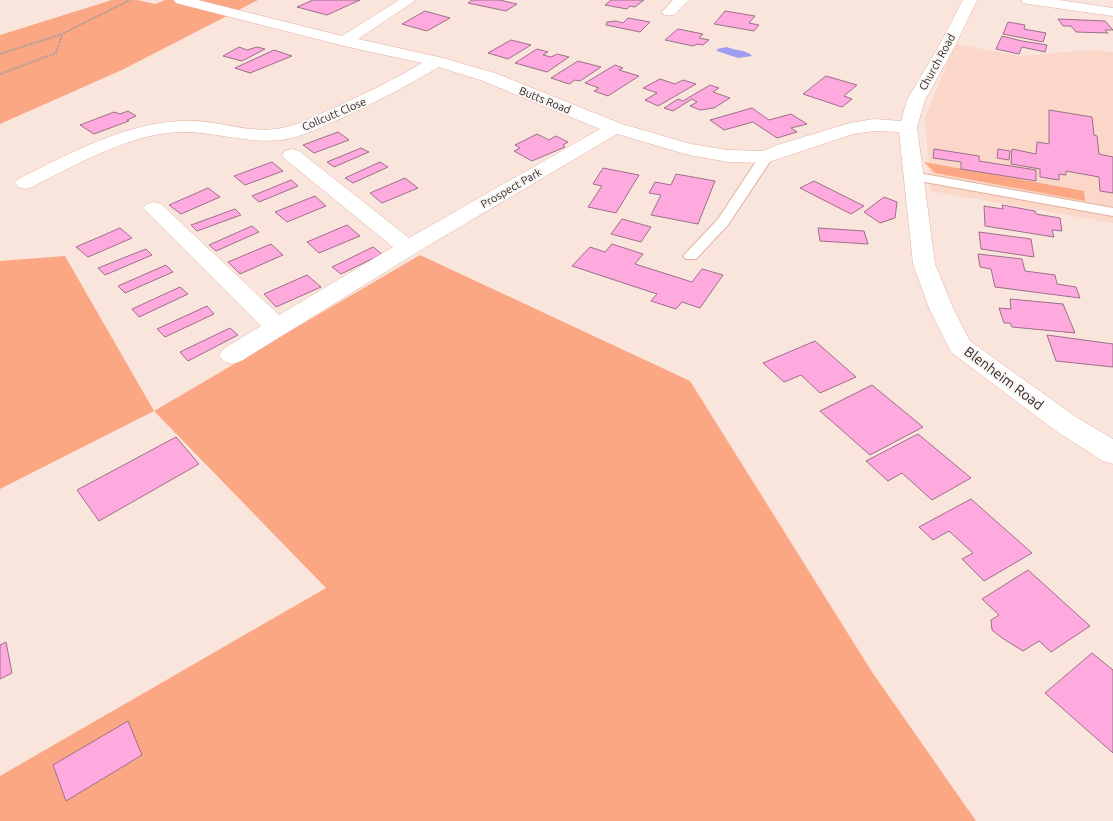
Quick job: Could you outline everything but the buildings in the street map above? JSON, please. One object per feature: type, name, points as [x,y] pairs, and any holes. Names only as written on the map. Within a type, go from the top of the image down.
[{"type":"street","name":"Butts Road","points":[[181,0],[344,41],[437,61],[489,77],[615,128],[689,149],[718,154],[766,157],[850,129],[874,125],[908,127]]},
{"type":"street","points":[[344,41],[409,0]]},
{"type":"street","points":[[669,12],[682,0]]},
{"type":"street","name":"Church Road","points":[[908,127],[916,100],[948,44],[970,0]]},
{"type":"street","points":[[1028,0],[1113,12]]},
{"type":"street","name":"Collcutt Close","points":[[25,183],[100,146],[150,131],[181,126],[208,127],[257,135],[282,134],[306,127],[394,88],[437,61]]},
{"type":"street","name":"Blenheim Road","points":[[908,127],[924,264],[941,308],[960,346],[1008,384],[1066,424],[1113,453]]},
{"type":"street","name":"Prospect Park","points":[[232,354],[408,248],[615,128]]},
{"type":"street","points":[[292,155],[408,248]]},
{"type":"street","points":[[154,208],[278,328]]},
{"type":"lane","points":[[691,256],[723,222],[766,157]]},
{"type":"lane","points":[[913,176],[1113,212]]},
{"type":"path","points":[[0,54],[62,34],[130,0]]},
{"type":"path","points":[[0,74],[56,54],[62,34]]},
{"type":"shaded area","points":[[112,0],[137,0],[155,4],[165,0],[258,0],[122,70],[0,124],[0,35]]},
{"type":"shaded area","points":[[955,44],[1020,56],[1089,50],[1113,52],[1113,223],[931,191],[925,118]]},
{"type":"shaded area","points":[[924,162],[1084,191],[1085,201],[935,173]]},
{"type":"shaded area","points":[[420,255],[690,381],[872,672],[976,821],[0,821],[0,776],[326,588],[154,411]]},
{"type":"shaded area","points":[[65,256],[154,411],[0,489],[0,261]]},
{"type":"water","points":[[727,47],[752,56],[738,58],[717,51],[717,49]]}]
